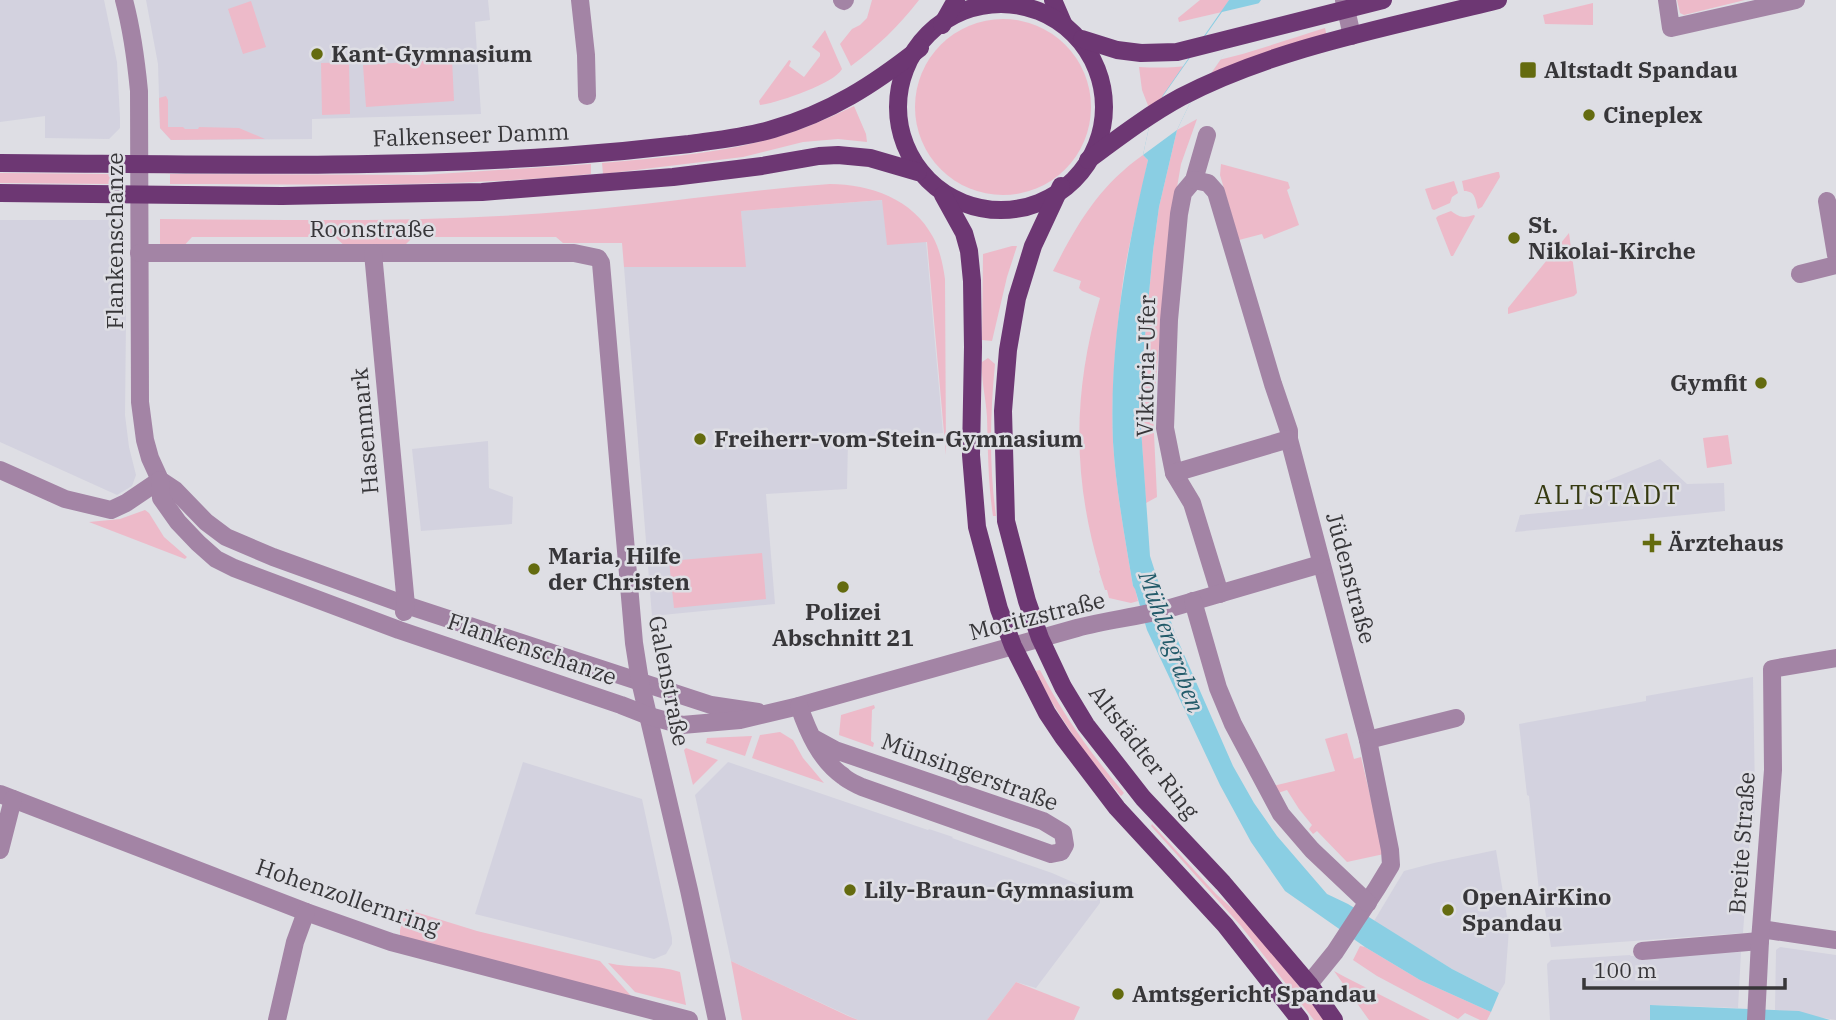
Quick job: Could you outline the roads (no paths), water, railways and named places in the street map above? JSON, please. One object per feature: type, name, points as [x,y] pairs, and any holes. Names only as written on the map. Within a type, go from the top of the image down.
[{"type":"main road","points":[[940,28],[956,0]]},
{"type":"main road","points":[[1053,0],[1063,23]]},
{"type":"main road","points":[[1082,39],[1117,50],[1141,53],[1177,51],[1345,5],[1384,0]]},
{"type":"main road","points":[[943,195],[984,208],[1012,209],[1037,203],[1061,186],[1082,164],[1155,112],[1202,86],[1277,58],[1352,36],[1498,0]]},
{"type":"main road","points":[[1082,164],[1099,135],[1106,102],[1101,71],[1089,48],[1063,23],[1035,9],[1019,5],[1003,3],[984,6],[959,15],[940,28],[920,48],[900,93],[898,114],[902,140],[918,172],[943,195],[964,233],[970,257],[973,347],[971,455],[977,527],[999,609],[1013,646],[1047,713],[1117,808],[1225,925],[1300,1020]]},
{"type":"main road","name":"Falkenseer Damm","points":[[0,163],[478,162],[620,151],[724,139],[770,130],[828,108],[872,84],[920,48]]},
{"type":"main road","points":[[0,193],[282,196],[482,192],[673,177],[838,155],[870,158],[918,172]]},
{"type":"main road","name":"Altstädter Ring","points":[[1061,186],[1033,246],[1017,298],[1008,350],[1003,411],[1006,521],[1027,601],[1040,638],[1063,687],[1086,725],[1143,798],[1223,883],[1309,984],[1334,1020]]},
{"type":"street","name":"Flankenschanze","points":[[124,0],[137,68],[140,163],[140,402],[145,440],[160,480],[161,498],[178,522],[216,559],[250,575],[399,630],[649,716]]},
{"type":"street","points":[[580,0],[587,96]]},
{"type":"street","points":[[1667,0],[1671,28],[1796,0]]},
{"type":"street","points":[[1345,5],[1352,36]]},
{"type":"street","name":"Viktoria-Ufer","points":[[1207,135],[1194,180],[1183,193],[1179,214],[1169,320],[1165,428],[1174,473],[1192,503],[1220,594]]},
{"type":"street","name":"Jüdenstraße","points":[[1194,180],[1208,183],[1216,192],[1289,431],[1368,740],[1390,850],[1391,866],[1347,935],[1309,984]]},
{"type":"street","points":[[1827,201],[1836,254]]},
{"type":"street","name":"Roonstraße","points":[[139,253],[574,253],[593,256],[601,263]]},
{"type":"street","name":"Hasenmark","points":[[373,253],[406,605]]},
{"type":"street","name":"Galenstraße","points":[[601,263],[631,623],[640,681],[689,889],[711,1019]]},
{"type":"street","points":[[1800,274],[1836,265]]},
{"type":"street","points":[[1174,473],[1289,439]]},
{"type":"street","points":[[0,470],[65,499],[111,510],[160,480]]},
{"type":"street","name":"Flankenschanze","points":[[160,480],[226,537],[268,555],[406,605],[640,681]]},
{"type":"street","points":[[216,559],[226,537]]},
{"type":"street","name":"Moritzstraße","points":[[649,716],[682,725],[740,720],[1097,623],[1142,616],[1321,564]]},
{"type":"street","points":[[1193,601],[1218,688],[1267,790],[1281,814],[1365,908]]},
{"type":"street","points":[[399,630],[406,605]]},
{"type":"street","name":"Breite Straße","points":[[1756,1014],[1773,771],[1772,669],[1836,658]]},
{"type":"street","name":"Moritzstraße","points":[[640,681],[710,705],[765,713]]},
{"type":"street","name":"Münsingerstraße","points":[[799,706],[813,738],[822,757],[842,776],[862,787],[1051,854],[1061,852],[1065,845],[1063,833],[1043,821],[835,750],[813,738]]},
{"type":"street","points":[[1368,740],[1456,718]]},
{"type":"street","points":[[0,850],[6,796]]},
{"type":"street","name":"Hohenzollernring","points":[[6,796],[391,942],[689,1020]]},
{"type":"street","points":[[276,1020],[295,942],[306,912]]},
{"type":"street","points":[[1643,951],[1760,935],[1836,940]]},
{"type":"water","name":"Mühlengraben","points":[[1229,0],[1261,0],[1189,105],[1177,130],[1159,207],[1139,400],[1150,556],[1175,634],[1233,766],[1277,836],[1327,894],[1348,904],[1452,969],[1499,993],[1491,1012],[1420,980],[1365,947],[1285,891],[1251,842],[1220,785],[1147,630],[1133,586],[1116,478],[1112,406],[1121,300],[1148,160],[1143,155],[1149,127],[1163,95]]},
{"type":"water","points":[[1650,1005],[1799,1011],[1830,1020],[1650,1020]]},
{"type":"place","name":"Kant-Gymnasium","points":[[317,54]]},
{"type":"place","name":"Altstadt Spandau","points":[[1528,70]]},
{"type":"place","name":"Cineplex","points":[[1589,115]]},
{"type":"place","name":"St. Nikolai-Kirche","points":[[1514,238]]},
{"type":"place","name":"Gymfit","points":[[1761,383]]},
{"type":"place","name":"Freiherr-vom-Stein-Gymnasium","points":[[700,439]]},
{"type":"place","name":"Ärztehaus","points":[[1652,543]]},
{"type":"place","name":"Maria, Hilfe der Christen","points":[[534,569]]},
{"type":"place","name":"Polizei Abschnitt 21","points":[[843,587]]},
{"type":"place","name":"Lily-Braun-Gymnasium","points":[[850,890]]},
{"type":"place","name":"OpenAirKino Spandau","points":[[1448,910]]},
{"type":"place","name":"Amtsgericht Spandau","points":[[1118,994]]},
{"type":"district","name":"ALTSTADT","points":[[1608,495]]}]
